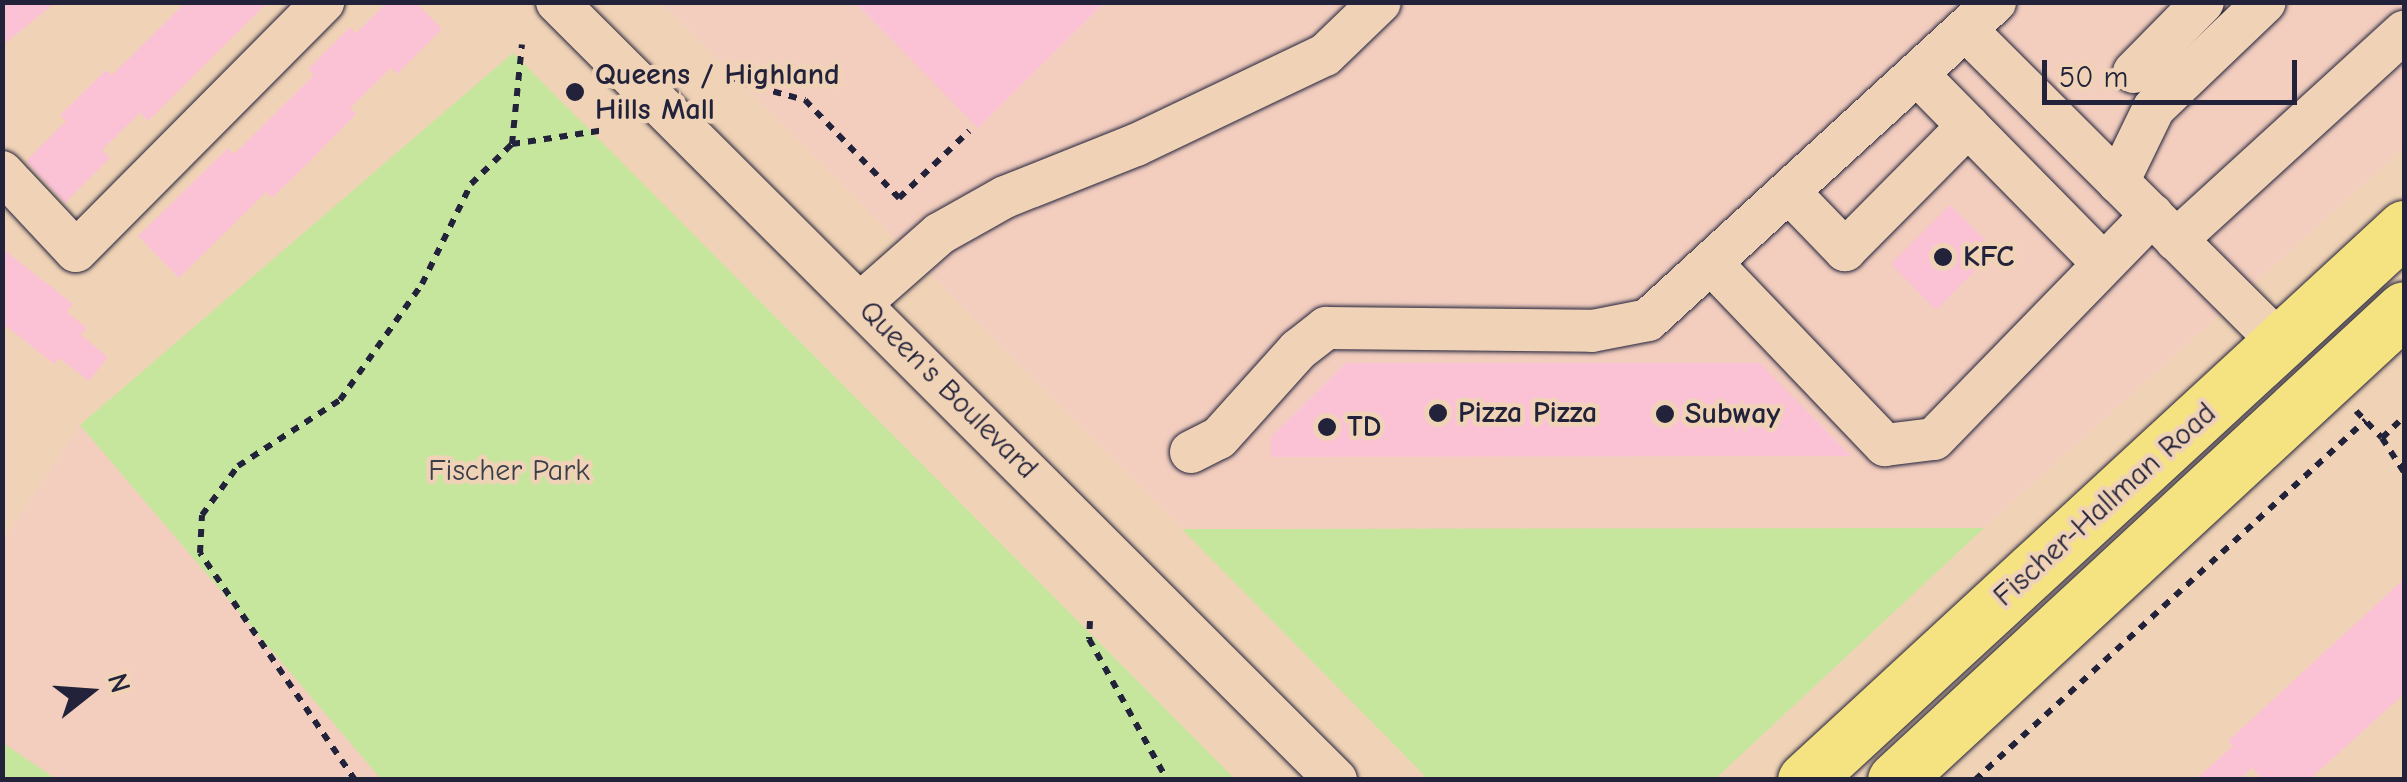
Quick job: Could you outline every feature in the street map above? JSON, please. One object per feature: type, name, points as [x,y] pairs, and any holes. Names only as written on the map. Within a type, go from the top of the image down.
[{"type":"main road","name":"Fischer-Hallman Road","points":[[1805,780],[2404,228]]},
{"type":"main road","name":"Fischer-Hallman Road","points":[[1895,780],[2404,309]]},
{"type":"street","points":[[2,172],[76,251],[323,2]]},
{"type":"street","name":"Queen's Boulevard","points":[[558,2],[1336,780]]},
{"type":"street","points":[[862,302],[940,234],[1005,198],[1136,145],[1325,56],[1380,2]]},
{"type":"street","points":[[2134,72],[2203,2]]},
{"type":"street","points":[[2118,182],[2154,108],[2265,2]]},
{"type":"street","points":[[1191,452],[1219,438],[1298,350],[1326,328],[1592,331],[1638,325],[1981,16],[2118,182],[2281,344]]},
{"type":"street","points":[[1711,263],[1884,445],[1934,439],[2104,264],[2164,227],[2404,32]]},
{"type":"street","points":[[1918,75],[2104,264]]},
{"type":"street","points":[[1790,192],[1845,250],[1968,126]]},
{"type":"path","points":[[512,144],[522,44]]},
{"type":"path","points":[[727,80],[805,100],[899,198],[969,132]]},
{"type":"path","points":[[355,780],[200,553],[202,515],[238,466],[340,400],[422,284],[471,184],[512,144],[605,130]]},
{"type":"path","points":[[2382,438],[2404,417]]},
{"type":"path","points":[[1976,780],[2366,420],[2404,472]]},
{"type":"path","points":[[1090,621],[1089,639],[1167,780]]},
{"type":"shaded area","points":[[662,3],[2404,3],[2404,148],[1984,528],[1182,529]]},
{"type":"shaded area","points":[[80,425],[381,779],[3,780],[3,540]]},
{"type":"green space","name":"Fischer Park","points":[[513,53],[1235,779],[381,779],[80,425]]},
{"type":"green space","points":[[1984,528],[1714,780],[1428,779],[1182,529]]},
{"type":"green space","points":[[3,743],[56,779],[3,779]]},
{"type":"building","points":[[2,2],[56,2],[2,46]]},
{"type":"building","points":[[186,2],[268,2],[148,121],[140,113],[102,150],[110,158],[65,203],[26,161],[66,121],[60,115],[106,70],[112,75]]},
{"type":"building","points":[[387,2],[416,2],[442,29],[397,74],[391,68],[350,108],[356,114],[309,162],[272,198],[266,192],[179,278],[138,236],[228,148],[234,154],[314,75],[308,69],[350,27],[356,33]]},
{"type":"building","points":[[855,2],[1105,2],[978,128]]},
{"type":"building","name":"KFC","points":[[1950,205],[1995,250],[1936,310],[1891,264]]},
{"type":"building","points":[[2,248],[73,304],[67,312],[87,328],[81,335],[108,357],[89,381],[59,358],[54,364],[2,323]]},
{"type":"building","points":[[1346,363],[1760,363],[1851,456],[1271,457],[1271,437]]},
{"type":"building","points":[[2404,579],[2404,694],[2309,780],[2263,780],[2252,768],[2239,780],[2195,780],[2233,746],[2228,741]]},
{"type":"place","name":"Queens / Highland Hills Mall","points":[[575,92]]},
{"type":"place","name":"KFC","points":[[1943,257]]},
{"type":"place","name":"Pizza Pizza","points":[[1438,413]]},
{"type":"place","name":"Subway","points":[[1665,414]]},
{"type":"place","name":"TD","points":[[1327,427]]}]
